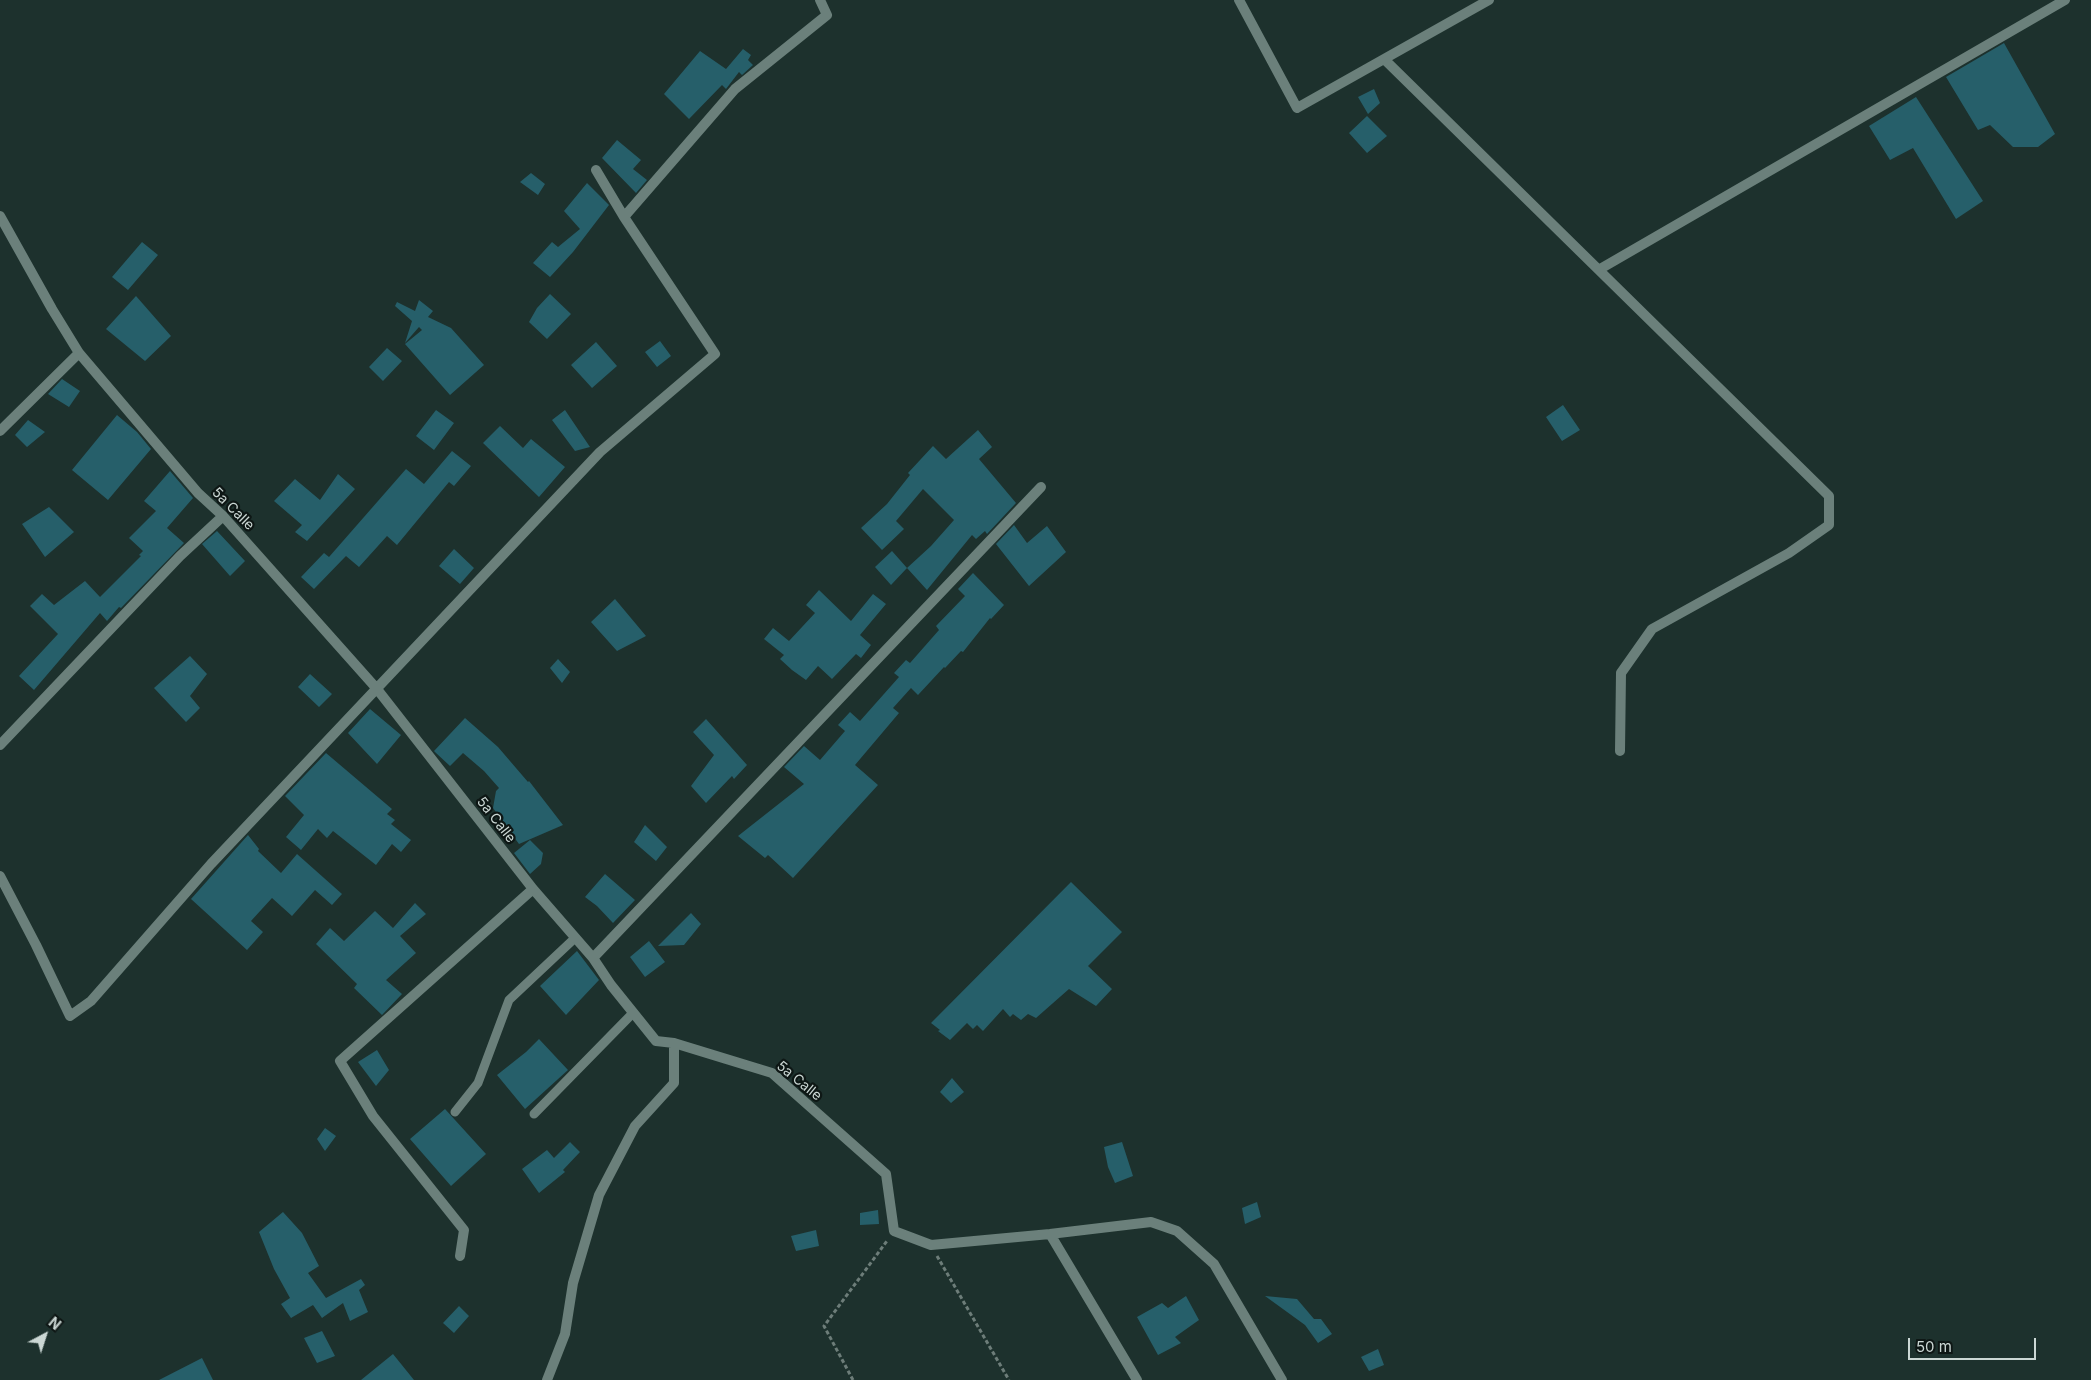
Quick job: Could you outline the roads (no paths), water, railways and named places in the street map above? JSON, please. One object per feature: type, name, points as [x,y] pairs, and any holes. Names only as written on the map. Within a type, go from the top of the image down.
[{"type":"street","points":[[624,217],[735,89],[827,15],[820,0]]},
{"type":"street","points":[[1239,0],[1297,108],[1490,0]]},
{"type":"street","points":[[1600,269],[2064,0]]},
{"type":"street","points":[[1384,59],[1600,269],[1829,496],[1829,525],[1789,553],[1652,629],[1621,673],[1620,751]]},
{"type":"street","points":[[0,876],[36,944],[70,1016],[91,1001],[212,864],[600,452],[715,354],[624,217],[596,170]]},
{"type":"street","name":"5a Calle","points":[[0,216],[79,353],[198,493],[223,516],[377,689],[533,889],[592,958],[656,1041],[674,1043],[772,1074],[886,1174],[894,1231],[931,1244],[1050,1234]]},
{"type":"street","points":[[0,431],[79,353]]},
{"type":"street","points":[[592,958],[1041,487]]},
{"type":"street","points":[[0,745],[180,556],[223,516]]},
{"type":"street","points":[[460,1256],[464,1230],[373,1116],[340,1061],[533,889]]},
{"type":"street","points":[[547,1380],[565,1334],[573,1283],[600,1195],[635,1126],[674,1083],[674,1043]]},
{"type":"street","points":[[1137,1380],[1050,1234],[1151,1222],[1177,1231],[1214,1264],[1282,1380]]},
{"type":"lane","points":[[454,1112],[478,1083],[509,1000],[575,938]]},
{"type":"lane","points":[[534,1114],[633,1013]]}]
